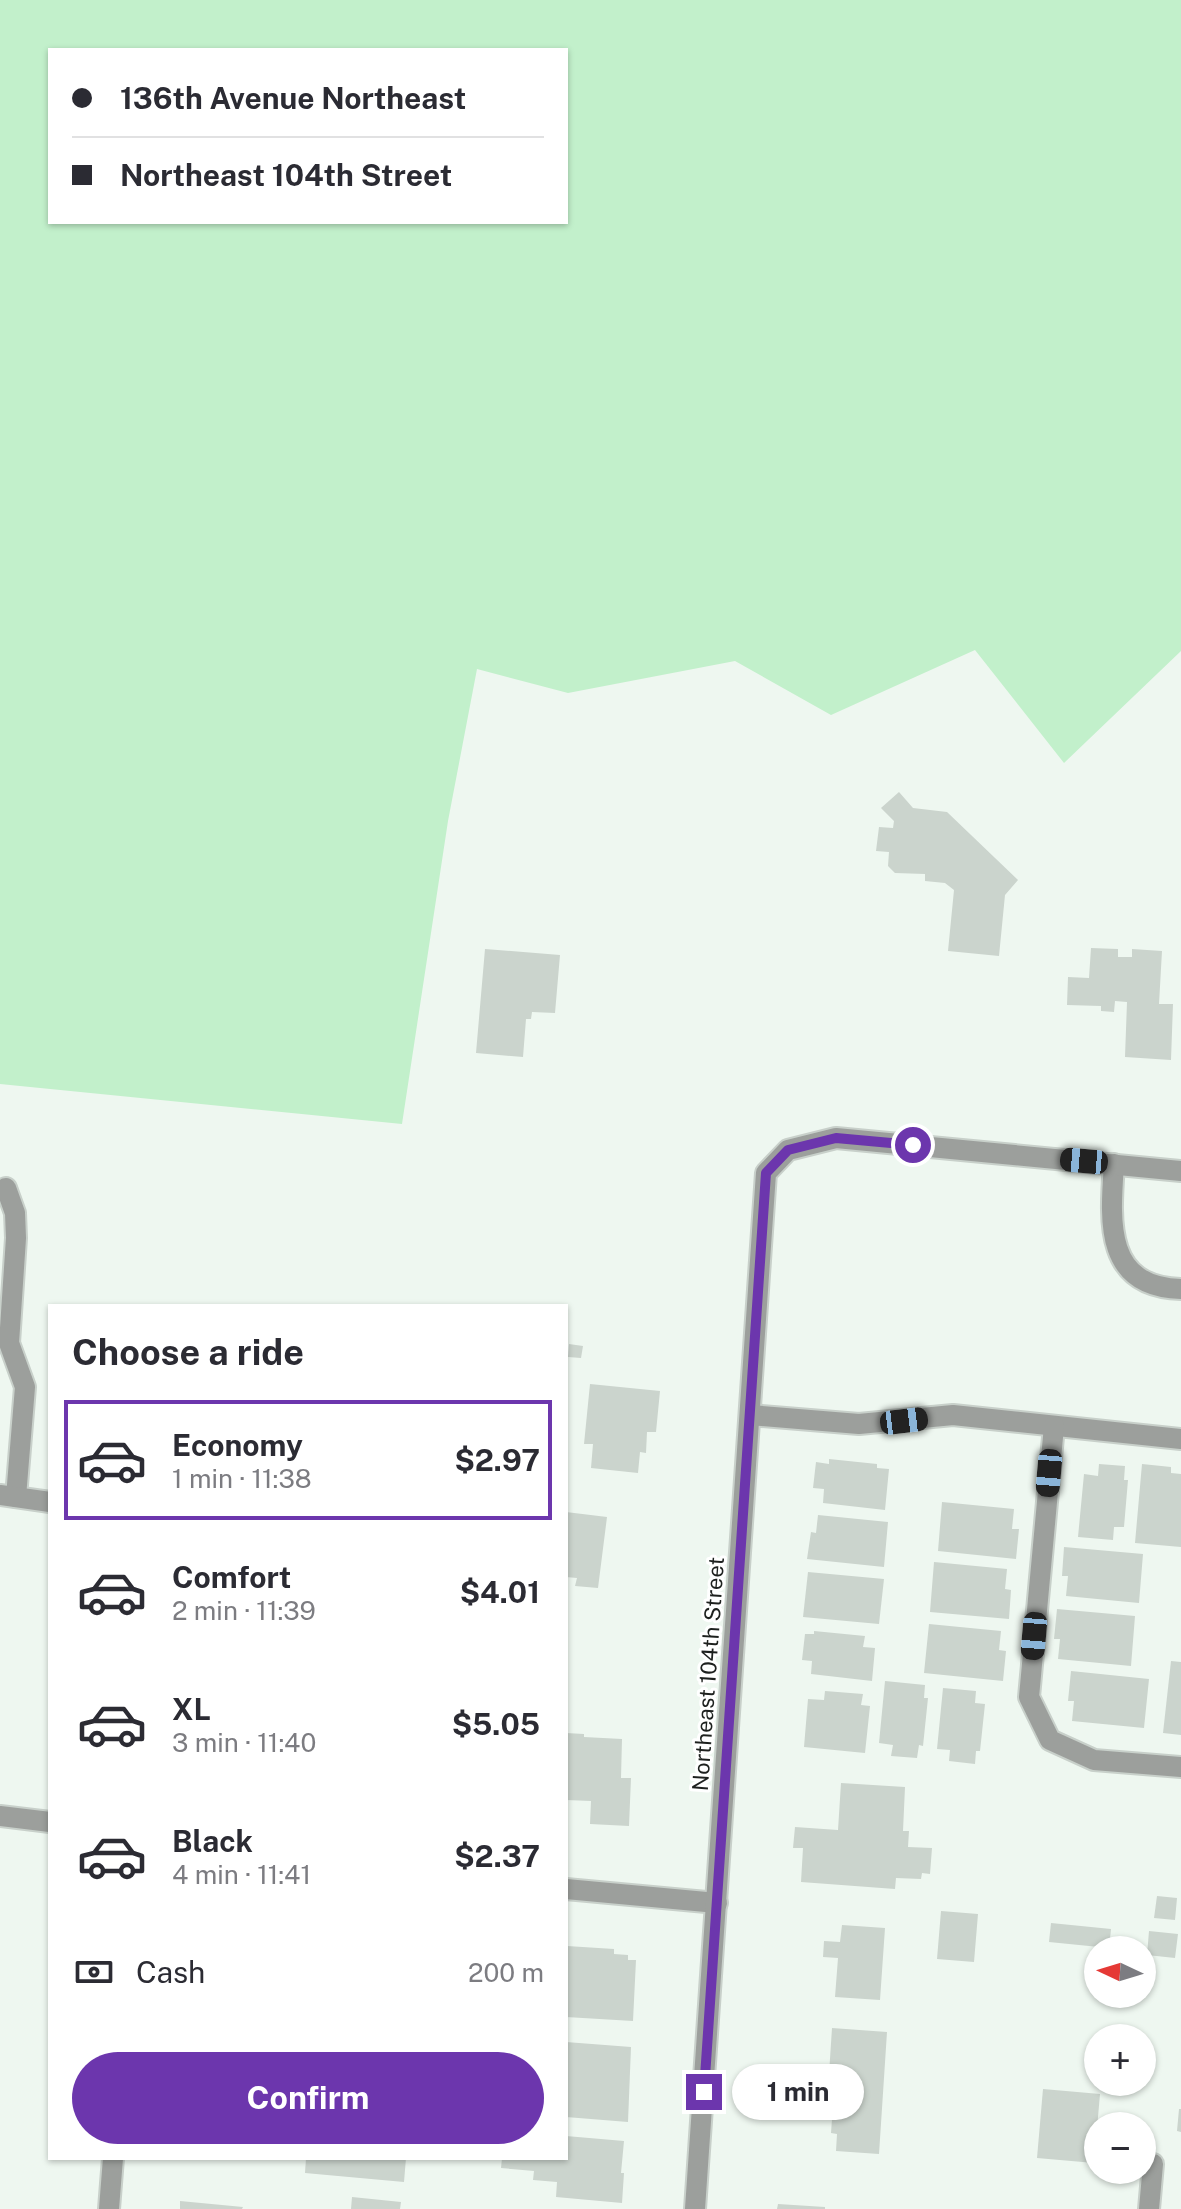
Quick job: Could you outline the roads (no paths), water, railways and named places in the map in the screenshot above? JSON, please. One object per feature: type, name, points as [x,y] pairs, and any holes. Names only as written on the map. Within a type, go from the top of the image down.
[{"type":"street","name":"Northeast 104th Street","points":[[695,2209],[766,1173],[788,1150],[836,1138],[1114,1164]]},
{"type":"street","points":[[1181,1171],[1114,1164],[1110,1212],[1118,1254],[1128,1268],[1155,1285],[1181,1289]]},
{"type":"street","points":[[6,1188],[15,1213],[16,1238],[9,1343],[25,1387],[8,1496],[48,1502]]},
{"type":"street","points":[[750,1415],[859,1424],[953,1415],[1181,1439]]},
{"type":"street","points":[[1054,1426],[1029,1697],[1050,1740],[1094,1760],[1181,1767]]},
{"type":"street","points":[[0,1816],[48,1822]]},
{"type":"street","points":[[568,1889],[717,1903]]},
{"type":"street","points":[[109,2209],[113,2160]]},
{"type":"street","points":[[1149,2209],[1151,2184]]}]
